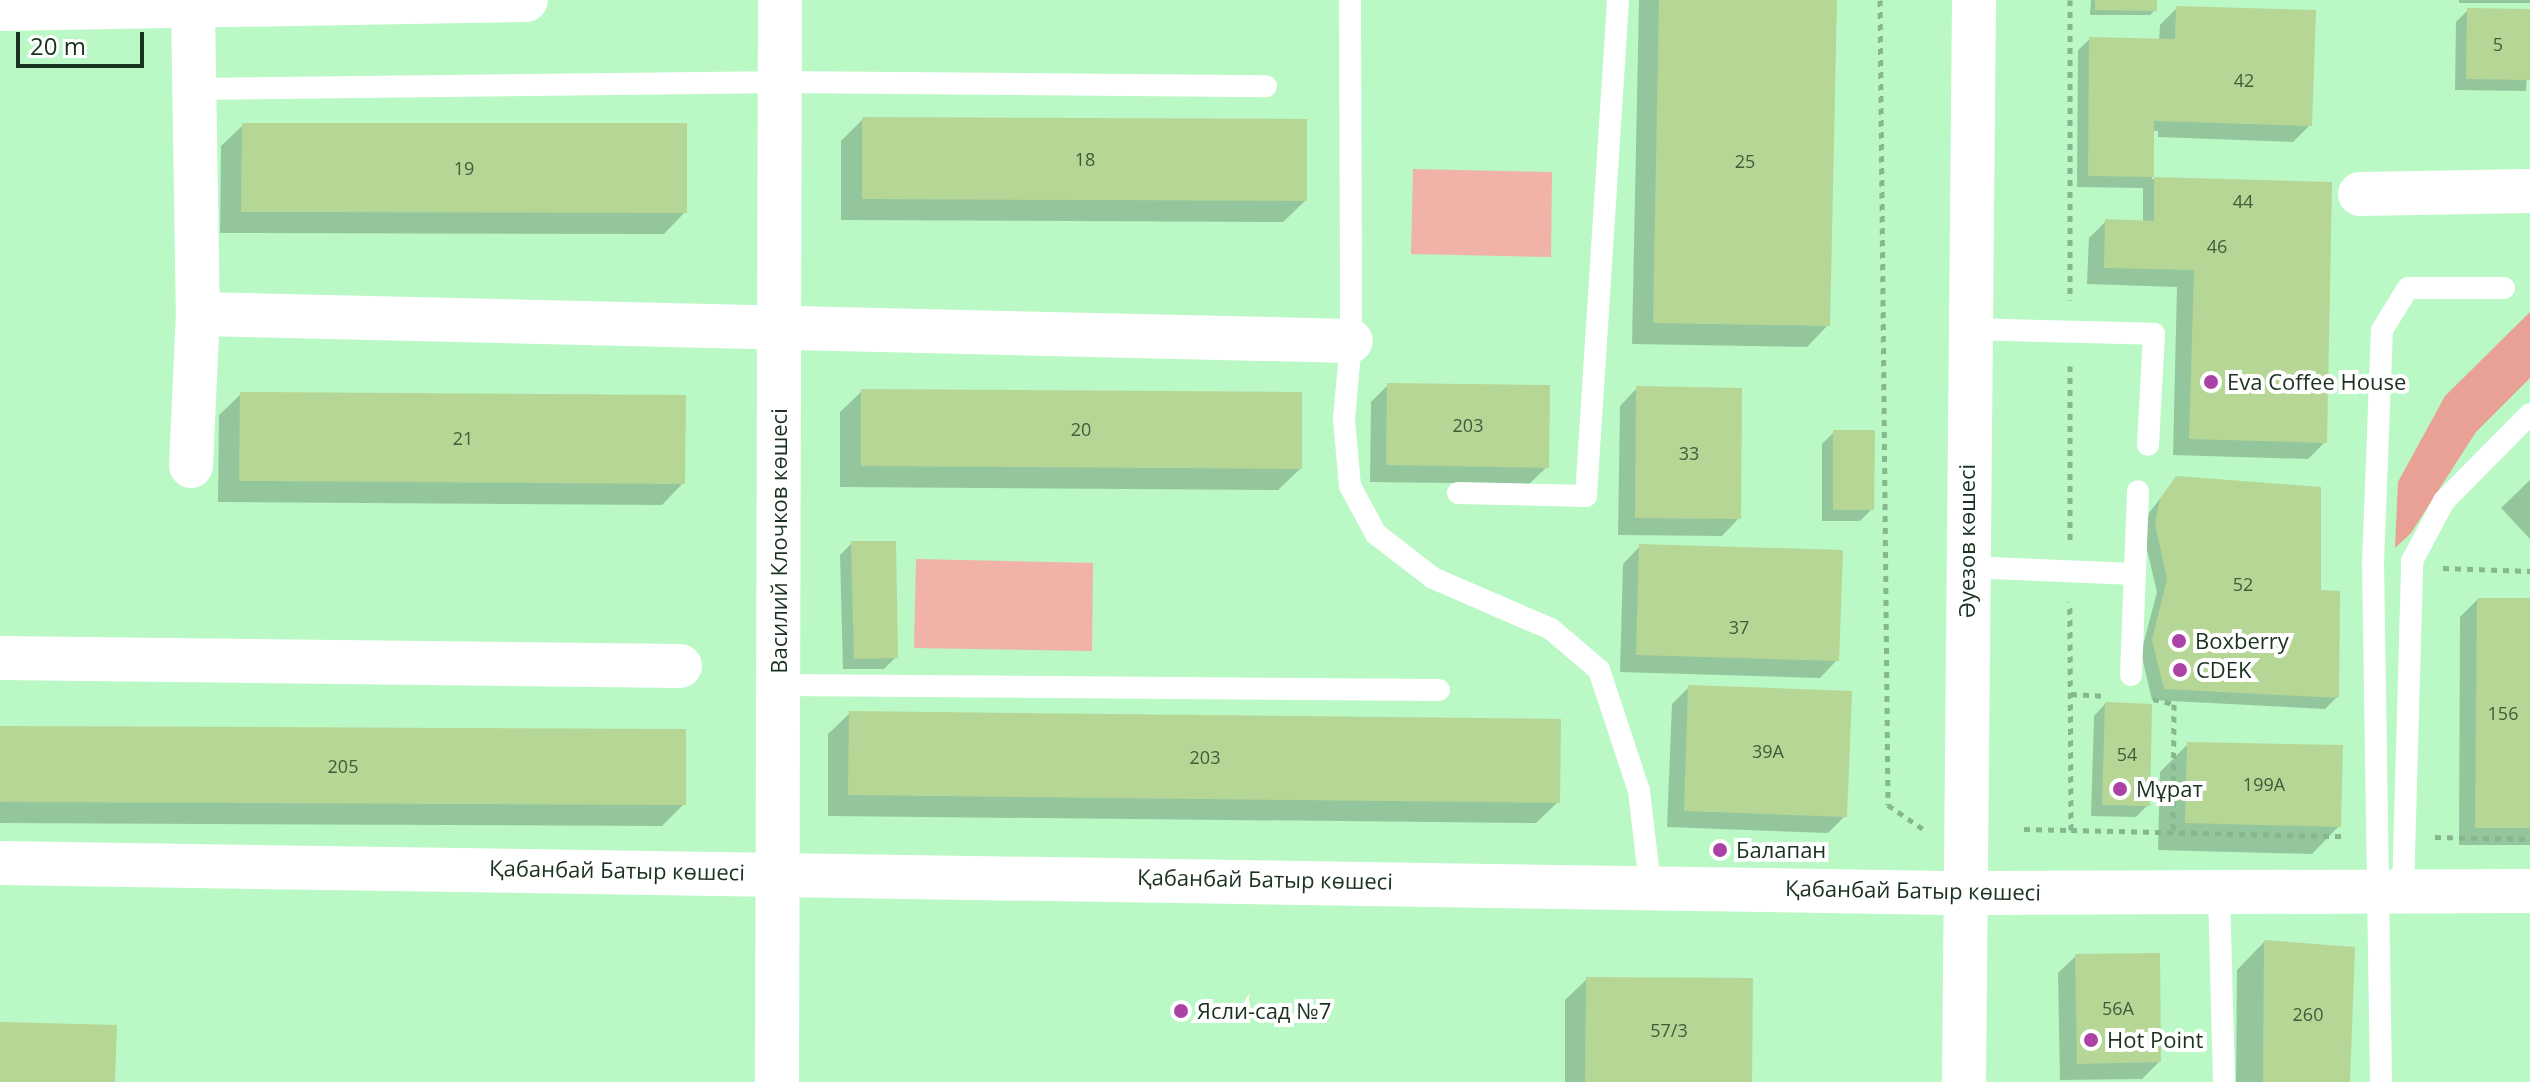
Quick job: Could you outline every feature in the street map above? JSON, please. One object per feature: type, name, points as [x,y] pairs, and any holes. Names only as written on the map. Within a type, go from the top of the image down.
[{"type":"street","points":[[0,9],[526,0]]},
{"type":"street","name":"Василий Клочков көшесі","points":[[777,1082],[780,0]]},
{"type":"street","name":"Әуезов көшесі","points":[[1964,1082],[1974,0]]},
{"type":"street","points":[[191,466],[198,314],[193,6]]},
{"type":"street","points":[[2360,194],[2530,191]]},
{"type":"street","points":[[198,314],[1351,341]]},
{"type":"street","points":[[0,658],[680,666]]},
{"type":"street","name":"Қабанбай Батыр көшесі","points":[[0,863],[1650,885],[1964,893],[2530,891]]},
{"type":"lane","points":[[1350,0],[1351,341],[1344,419],[1350,486],[1376,534],[1433,578],[1551,629],[1599,670],[1639,791],[1650,885]]},
{"type":"lane","points":[[1458,493],[1586,496],[1618,0]]},
{"type":"lane","points":[[195,89],[780,82],[1266,86]]},
{"type":"lane","points":[[2389,891],[2374,836],[2373,563],[2382,330],[2408,288],[2504,288]]},
{"type":"lane","points":[[1969,329],[2154,334],[2148,445]]},
{"type":"lane","points":[[2381,1082],[2389,891],[2405,837],[2412,567],[2444,501],[2530,414]]},
{"type":"lane","points":[[2131,675],[2138,491]]},
{"type":"lane","points":[[1967,567],[2135,574]]},
{"type":"lane","points":[[778,685],[1439,690]]},
{"type":"lane","points":[[2219,891],[2224,1082]]},
{"type":"path","points":[[1880,0],[1888,805],[1924,830]]},
{"type":"path","points":[[2070,0],[2071,830]]},
{"type":"path","points":[[2412,567],[2530,571]]},
{"type":"path","points":[[2173,715],[2173,832]]},
{"type":"path","points":[[2024,829],[2374,836]]},
{"type":"path","points":[[2405,837],[2530,839]]},
{"type":"shaded area","points":[[1413,169],[1552,172],[1551,257],[1411,254]]},
{"type":"shaded area","points":[[2530,312],[2530,378],[2476,432],[2411,533],[2395,548],[2398,482],[2445,396]]},
{"type":"shaded area","points":[[916,559],[1093,563],[1092,651],[914,648]]},
{"type":"building","points":[[1659,0],[1837,0],[1830,326],[1653,323]]},
{"type":"building","points":[[2095,0],[2157,0],[2157,11],[2095,10]]},
{"type":"building","points":[[2176,6],[2316,10],[2312,126],[2154,121],[2154,177],[2088,176],[2089,37],[2175,39]]},
{"type":"building","points":[[2467,8],[2530,9],[2530,80],[2466,79]]},
{"type":"building","points":[[862,117],[1307,119],[1307,201],[862,199]]},
{"type":"building","points":[[242,123],[687,123],[687,213],[241,212]]},
{"type":"building","points":[[2154,177],[2332,182],[2327,443],[2189,439],[2194,270],[2104,268],[2105,219],[2154,221]]},
{"type":"building","points":[[1387,383],[1550,385],[1549,468],[1386,465]]},
{"type":"building","points":[[1636,386],[1742,388],[1741,519],[1635,518]]},
{"type":"building","points":[[861,389],[1302,392],[1302,469],[861,466]]},
{"type":"building","points":[[240,392],[686,395],[685,484],[239,481]]},
{"type":"building","points":[[1833,430],[1875,430],[1874,510],[1833,510]]},
{"type":"building","points":[[2176,476],[2321,487],[2321,590],[2340,591],[2339,698],[2164,689],[2152,640],[2167,579],[2155,524],[2160,499]]},
{"type":"building","points":[[851,541],[896,541],[898,658],[854,659]]},
{"type":"building","points":[[1639,544],[1843,550],[1839,661],[1636,655]]},
{"type":"building","points":[[2477,598],[2530,598],[2530,828],[2475,828]]},
{"type":"building","points":[[1688,685],[1852,691],[1847,817],[1684,811]]},
{"type":"building","points":[[2105,702],[2152,704],[2150,806],[2102,805]]},
{"type":"building","points":[[849,711],[1561,719],[1560,803],[848,795]]},
{"type":"building","points":[[0,726],[686,729],[686,805],[0,802]]},
{"type":"building","points":[[2187,742],[2343,745],[2341,827],[2185,823]]},
{"type":"building","points":[[2264,940],[2355,947],[2350,1082],[2263,1082]]},
{"type":"building","points":[[2160,953],[2161,1062],[2077,1064],[2075,954]]},
{"type":"building","points":[[1586,977],[1753,978],[1752,1082],[1585,1082]]},
{"type":"building","points":[[0,1022],[117,1025],[115,1082],[0,1082]]},
{"type":"place","name":"Eva Coffee House","points":[[2211,382]]},
{"type":"place","name":"Boxberry","points":[[2179,641]]},
{"type":"place","name":"CDEK","points":[[2180,670]]},
{"type":"place","name":"Мұрат","points":[[2120,789]]},
{"type":"place","name":"Балапан","points":[[1720,850]]},
{"type":"place","name":"Ясли-сад №7","points":[[1181,1011]]},
{"type":"place","name":"Hot Point","points":[[2091,1040]]}]
